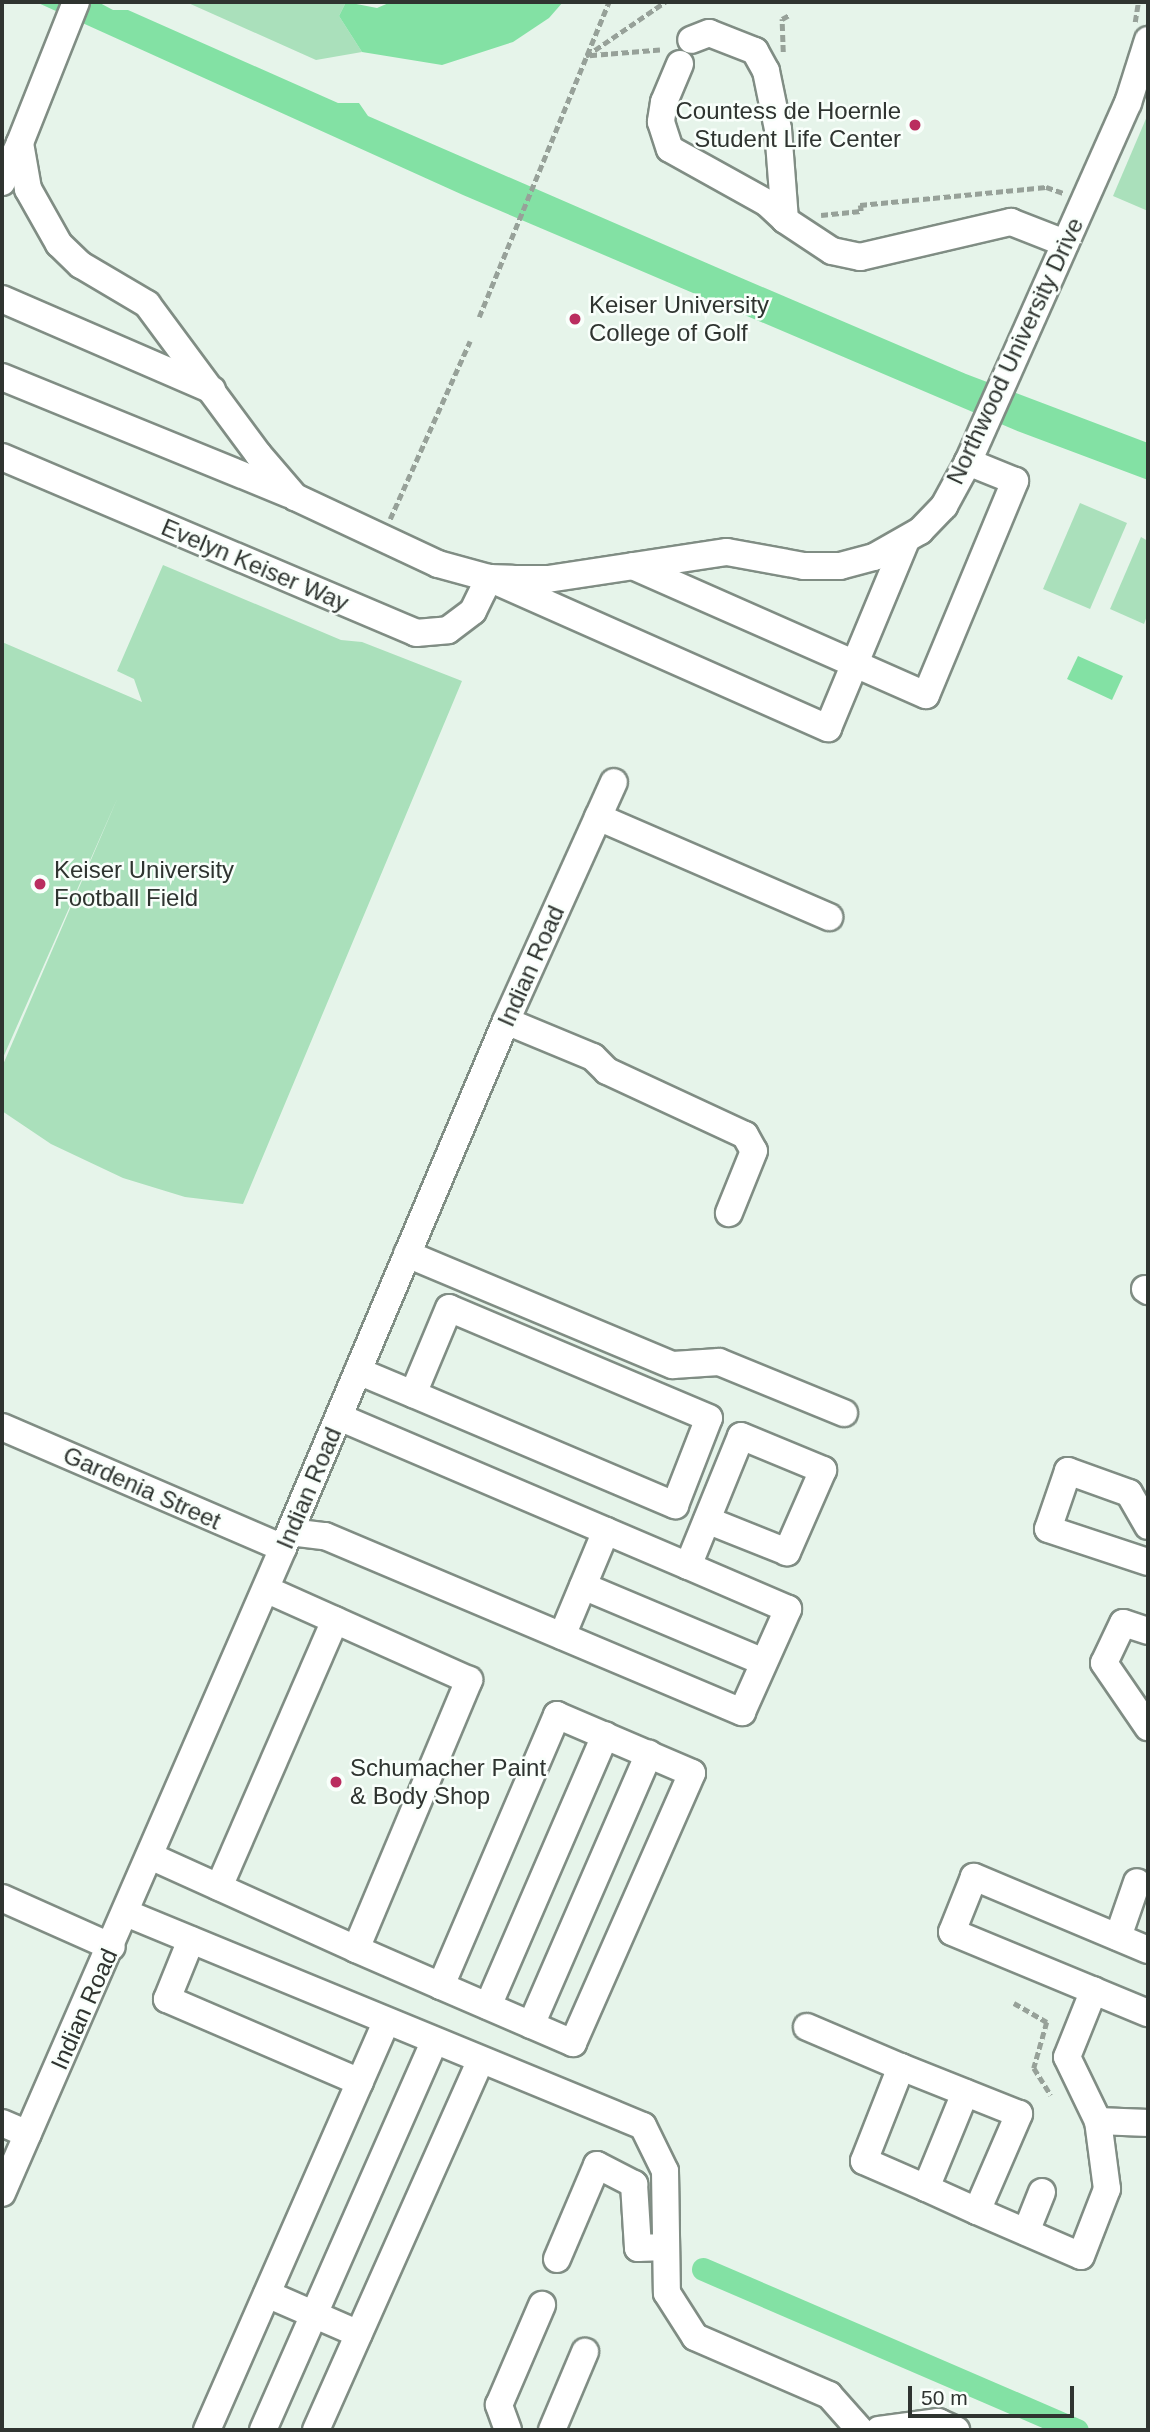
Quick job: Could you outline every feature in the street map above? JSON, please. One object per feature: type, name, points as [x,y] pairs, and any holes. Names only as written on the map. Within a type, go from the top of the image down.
[{"type":"street","points":[[2,181],[20,143],[76,2]]},
{"type":"street","points":[[785,220],[778,129],[766,71],[755,51],[709,33],[682,51],[662,112],[670,149],[767,203],[785,220],[832,251],[860,257],[1012,222],[1065,243]]},
{"type":"street","name":"Northwood University Drive","points":[[20,143],[28,189],[58,244],[81,265],[147,304],[295,497],[386,525],[438,564],[489,578],[548,579],[727,552],[804,566],[840,566],[874,557],[906,541],[944,506],[968,462],[1128,103],[1148,40]]},
{"type":"street","points":[[2,299],[213,390]]},
{"type":"street","points":[[2,377],[295,497]]},
{"type":"street","name":"Evelyn Keiser Way","points":[[2,457],[416,633],[448,630],[473,611],[489,578]]},
{"type":"street","points":[[633,566],[926,695],[1016,481],[968,462]]},
{"type":"street","points":[[489,578],[828,728],[906,541]]},
{"type":"street","name":"Indian Road","points":[[2,2193],[112,1947],[266,1589],[506,1021],[614,782]]},
{"type":"street","points":[[598,817],[828,917]]},
{"type":"street","points":[[506,1021],[593,1057],[607,1071],[745,1135],[754,1151],[729,1213]]},
{"type":"street","points":[[407,1254],[673,1365],[719,1362],[844,1413]]},
{"type":"street","points":[[358,1371],[412,1394],[675,1504],[709,1418],[449,1308],[412,1394]]},
{"type":"street","points":[[339,1416],[788,1609],[764,1662],[583,1586]]},
{"type":"street","name":"Gardenia Street","points":[[2,1427],[287,1540],[325,1536],[742,1712],[764,1662]]},
{"type":"street","points":[[688,1566],[741,1436],[823,1469],[787,1552],[707,1520]]},
{"type":"street","points":[[1148,1526],[1129,1493],[1068,1471],[1048,1529],[1148,1562]]},
{"type":"street","points":[[562,1636],[606,1531]]},
{"type":"street","points":[[266,1589],[469,1680],[356,1949]]},
{"type":"street","points":[[219,1888],[335,1620]]},
{"type":"street","points":[[1148,1631],[1123,1623],[1104,1663],[1148,1727]]},
{"type":"street","points":[[150,1856],[356,1949],[441,1986],[488,2006],[531,2025],[573,2043],[692,1773],[557,1715],[441,1986]]},
{"type":"street","points":[[488,2006],[605,1735]]},
{"type":"street","points":[[531,2025],[649,1754]]},
{"type":"street","points":[[1148,1950],[974,1877],[952,1932],[1148,2013]]},
{"type":"street","points":[[1118,1937],[1137,1882]]},
{"type":"street","points":[[2,1898],[112,1947]]},
{"type":"street","points":[[126,1913],[643,2126],[665,2171],[667,2293],[695,2337],[829,2395],[860,2430]]},
{"type":"street","points":[[191,1940],[167,1999],[360,2082]]},
{"type":"street","points":[[901,2067],[864,2161],[1081,2256],[1107,2189],[1098,2121],[1067,2057],[1094,1990]]},
{"type":"street","points":[[207,2430],[386,2022]]},
{"type":"street","points":[[807,2027],[1019,2114],[977,2211]]},
{"type":"street","points":[[263,2430],[434,2042]]},
{"type":"street","points":[[316,2430],[480,2060]]},
{"type":"street","points":[[926,2188],[965,2093]]},
{"type":"street","points":[[1098,2121],[1148,2123]]},
{"type":"street","points":[[2,2123],[28,2134]]},
{"type":"street","points":[[557,2259],[597,2165],[634,2184],[638,2248],[666,2247]]},
{"type":"street","points":[[1026,2232],[1042,2192]]},
{"type":"street","points":[[267,2294],[359,2334]]},
{"type":"street","points":[[508,2430],[499,2405],[542,2305]]},
{"type":"street","points":[[552,2430],[584,2352]]},
{"type":"street","points":[[879,2430],[938,2422],[956,2430]]},
{"type":"path","points":[[479,317],[609,2]]},
{"type":"path","points":[[586,57],[665,2]]},
{"type":"path","points":[[783,54],[782,19],[791,14]]},
{"type":"path","points":[[738,44],[782,41]]},
{"type":"path","points":[[586,57],[682,51]]},
{"type":"path","points":[[811,216],[862,211],[860,205],[1046,187],[1067,194]]},
{"type":"path","points":[[386,525],[470,341]]},
{"type":"path","points":[[1014,2003],[1047,2022],[1034,2068],[1051,2095]]},
{"type":"shaded area","points":[[36,2],[98,2],[113,10],[128,10],[338,103],[359,103],[368,116],[732,274],[966,374],[1148,443],[1148,480],[1015,430],[463,195]]},
{"type":"shaded area","points":[[186,2],[346,2],[339,16],[362,52],[316,60]]},
{"type":"shaded area","points":[[346,2],[377,8],[391,2],[563,2],[549,18],[513,42],[442,65],[362,52],[339,16]]},
{"type":"shaded area","points":[[1148,114],[1148,211],[1113,196]]},
{"type":"shaded area","points":[[1080,503],[1127,523],[1090,609],[1043,589]]},
{"type":"shaded area","points":[[1141,537],[1148,541],[1148,613],[1144,624],[1110,609]]},
{"type":"shaded area","points":[[163,565],[341,640],[362,642],[462,681],[243,1204],[185,1197],[123,1178],[51,1144],[2,1111],[2,1067],[118,797],[2,1060],[2,642],[142,702],[134,679],[117,671]]},
{"type":"shaded area","points":[[1078,656],[1123,676],[1112,700],[1067,679]]},
{"type":"waterway","points":[[703,2269],[1077,2430]]},
{"type":"place","name":"Countess de Hoernle Student Life Center","points":[[915,125]]},
{"type":"place","name":"Keiser University College of Golf","points":[[575,319]]},
{"type":"place","name":"Keiser University Football Field","points":[[40,884]]},
{"type":"place","name":"Schumacher Paint & Body Shop","points":[[336,1782]]}]
